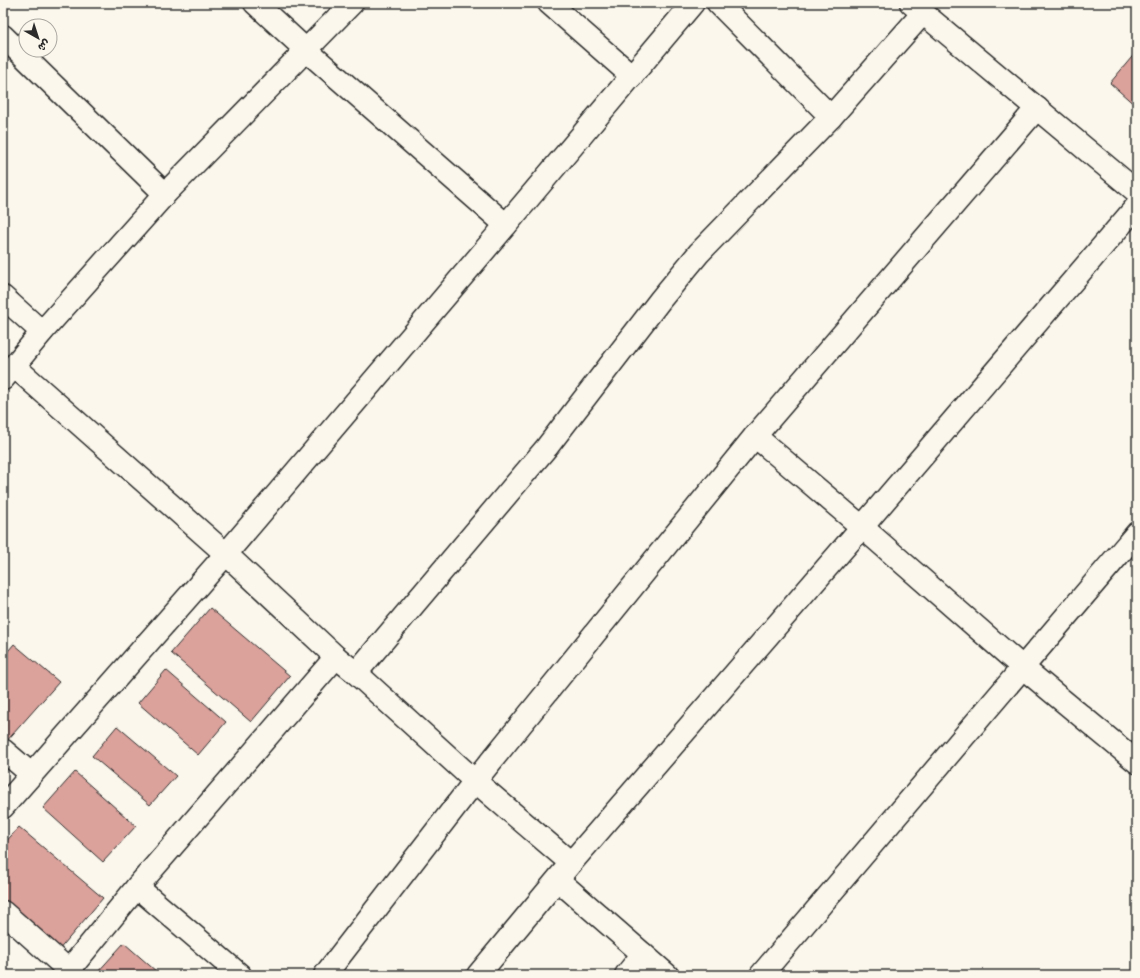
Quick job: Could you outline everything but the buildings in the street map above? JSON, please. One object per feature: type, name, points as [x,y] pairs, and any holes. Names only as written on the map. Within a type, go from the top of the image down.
[{"type":"street","points":[[255,3],[306,50],[506,225]]},
{"type":"street","points":[[352,3],[165,194],[8,372],[226,554],[336,657],[475,781],[571,863]]},
{"type":"street","points":[[549,3],[632,76]]},
{"type":"street","points":[[3,807],[226,554],[693,3]]},
{"type":"street","points":[[718,3],[831,117]]},
{"type":"street","points":[[356,674],[548,447],[661,299],[699,253],[831,117],[917,8],[1137,192]]},
{"type":"street","points":[[3,36],[165,194]]},
{"type":"street","points":[[325,975],[475,781],[755,436],[1037,108]]},
{"type":"street","points":[[478,975],[571,863],[1137,206]]},
{"type":"street","points":[[3,297],[42,332]]},
{"type":"street","points":[[755,436],[1022,667],[1137,762]]},
{"type":"street","points":[[761,975],[1137,532]]},
{"type":"street","points":[[3,912],[69,973],[137,887],[336,657]]},
{"type":"street","points":[[3,750],[31,774]]},
{"type":"street","points":[[558,880],[667,975]]},
{"type":"street","points":[[137,887],[240,975]]},
{"type":"street","points":[[626,975],[643,954]]}]
